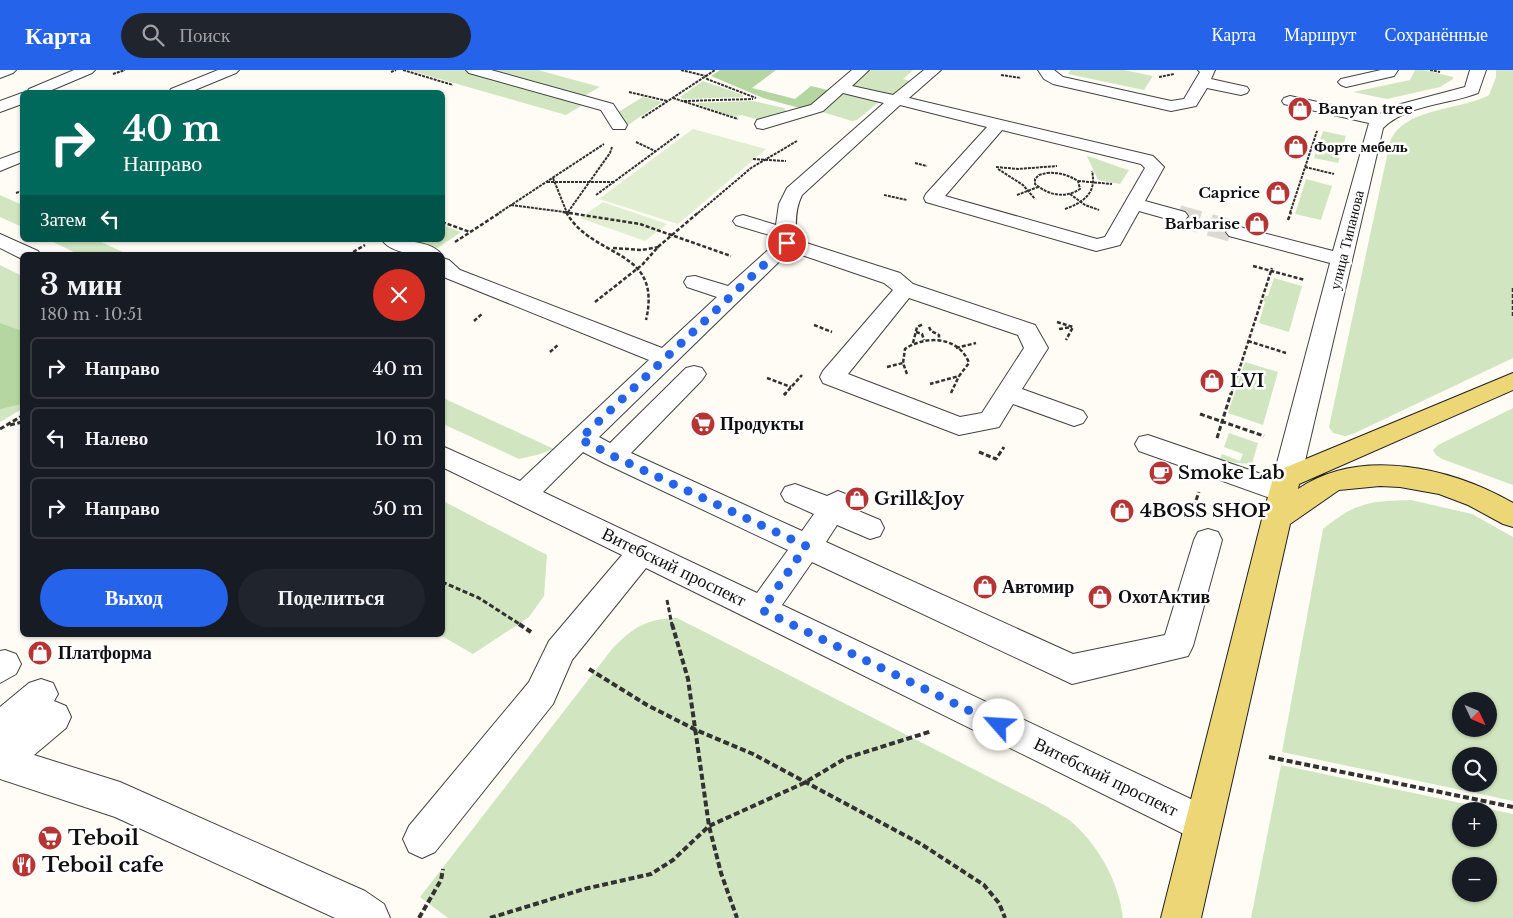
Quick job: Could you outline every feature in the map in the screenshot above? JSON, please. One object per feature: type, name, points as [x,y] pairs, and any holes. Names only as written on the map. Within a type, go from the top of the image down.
[{"type":"main road","points":[[1181,918],[1203,824],[1288,497],[1513,381]]},
{"type":"main road","points":[[1288,497],[1345,478],[1392,476],[1435,482],[1485,500],[1513,516]]},
{"type":"street","points":[[0,72],[8,70]]},
{"type":"street","points":[[39,90],[88,70]]},
{"type":"street","points":[[182,90],[231,70]]},
{"type":"street","points":[[474,70],[608,107],[619,125]]},
{"type":"street","points":[[763,124],[818,108],[861,70]]},
{"type":"street","points":[[523,494],[580,439],[657,355],[732,295],[787,239],[786,216],[790,198],[794,192],[933,70]]},
{"type":"street","points":[[1046,70],[1049,76],[1058,81],[1171,106],[1190,103],[1204,76],[1241,90]]},
{"type":"street","points":[[1346,82],[1370,73],[1389,73],[1390,70]]},
{"type":"street","points":[[1290,101],[1380,120],[1394,111],[1456,96],[1472,90],[1476,70]]},
{"type":"street","points":[[840,88],[998,124],[1147,160],[1155,167],[1113,241],[1096,245],[933,198],[998,124]]},
{"type":"street","points":[[602,105],[631,93]]},
{"type":"street","points":[[2,105],[20,99]]},
{"type":"street","name":"улица Типанова","points":[[1288,497],[1342,260],[1375,126],[1380,120]]},
{"type":"street","points":[[0,166],[20,157]]},
{"type":"street","points":[[1134,204],[1178,216]]},
{"type":"street","points":[[743,221],[892,278],[904,289],[1028,330],[1036,348],[990,421],[959,426],[832,377],[904,289]]},
{"type":"street","points":[[1236,232],[1342,260]]},
{"type":"street","points":[[0,240],[25,252]]},
{"type":"street","points":[[397,242],[424,252]]},
{"type":"street","points":[[446,255],[453,274],[657,355]]},
{"type":"street","points":[[695,282],[732,295]]},
{"type":"street","points":[[613,456],[694,374]]},
{"type":"street","points":[[1007,393],[1074,417]]},
{"type":"street","points":[[580,439],[1072,669],[1177,646],[1198,532]]},
{"type":"street","points":[[1148,444],[1208,465],[1288,497]]},
{"type":"street","name":"Витебский проспект","points":[[445,456],[1203,824]]},
{"type":"street","points":[[795,494],[835,506],[870,528]]},
{"type":"street","points":[[762,610],[835,506]]},
{"type":"street","points":[[422,839],[541,693],[560,651],[651,556]]},
{"type":"street","points":[[0,728],[47,706],[0,762],[120,800],[351,905],[370,918]]},
{"type":"path","points":[[391,72],[396,70]]},
{"type":"path","points":[[682,70],[706,76]]},
{"type":"path","points":[[636,123],[715,70]]},
{"type":"path","points":[[1159,77],[1176,74]]},
{"type":"path","points":[[1002,75],[1022,78]]},
{"type":"path","points":[[423,81],[430,78]]},
{"type":"path","points":[[631,93],[643,91]]},
{"type":"path","points":[[631,93],[668,101]]},
{"type":"path","points":[[672,98],[737,120],[741,117],[763,124]]},
{"type":"path","points":[[681,101],[758,99]]},
{"type":"path","points":[[1198,532],[1208,465],[1325,108]]},
{"type":"path","points":[[596,196],[679,134]]},
{"type":"path","points":[[571,321],[637,268],[659,246],[751,168],[777,151],[799,140]]},
{"type":"path","points":[[446,255],[470,232],[608,141]]},
{"type":"path","points":[[567,212],[610,153],[612,144]]},
{"type":"path","points":[[1059,211],[1083,201],[1091,194],[1094,188],[1094,178],[1089,165]]},
{"type":"path","points":[[1008,168],[996,167],[1024,185],[1036,202]]},
{"type":"path","points":[[1305,167],[1338,175]]},
{"type":"path","points":[[1047,173],[1067,175],[1079,184],[1080,189],[1075,193],[1060,195],[1050,193],[1040,189],[1034,182],[1037,177],[1047,173]]},
{"type":"path","points":[[553,178],[572,221],[588,236],[610,248],[637,268],[644,276],[650,295],[645,327],[657,355]]},
{"type":"path","points":[[547,182],[614,182]]},
{"type":"path","points":[[16,193],[20,191]]},
{"type":"path","points":[[884,195],[911,201]]},
{"type":"path","points":[[511,205],[640,224],[762,266]]},
{"type":"path","points":[[445,223],[470,232]]},
{"type":"path","points":[[353,252],[369,242]]},
{"type":"path","points":[[610,248],[642,250],[659,246]]},
{"type":"path","points":[[1253,266],[1308,281]]},
{"type":"path","points":[[1513,288],[1513,316]]},
{"type":"path","points":[[912,343],[917,327],[927,322]]},
{"type":"path","points":[[814,325],[838,334]]},
{"type":"path","points":[[916,332],[922,334],[931,331]]},
{"type":"path","points":[[922,334],[924,340]]},
{"type":"path","points":[[939,336],[943,334]]},
{"type":"path","points":[[910,379],[903,363],[905,349],[912,343],[924,340],[946,343],[962,351],[968,357],[968,363],[946,399],[991,419]]},
{"type":"path","points":[[1248,342],[1288,354]]},
{"type":"path","points":[[784,395],[803,374]]},
{"type":"path","points":[[929,387],[924,385],[959,376]]},
{"type":"path","points":[[767,378],[791,387]]},
{"type":"path","points":[[1200,414],[1265,436]]},
{"type":"path","points":[[0,429],[20,417]]},
{"type":"path","points":[[4,426],[20,422]]},
{"type":"path","points":[[651,556],[688,679],[709,826],[721,873],[737,918]]},
{"type":"path","points":[[445,583],[479,598],[608,682],[647,705],[696,730],[753,754],[921,844],[984,885],[999,903],[1005,918]]},
{"type":"path","points":[[490,918],[584,889],[651,874],[673,860],[709,826],[804,783],[846,758],[924,736],[966,709]]},
{"type":"path","points":[[1269,757],[1513,807]]},
{"type":"green space","points":[[408,70],[469,70],[586,103],[566,115]]},
{"type":"green space","points":[[483,70],[538,70],[600,87],[582,97]]},
{"type":"green space","points":[[720,70],[776,70],[752,88],[795,99],[811,86],[832,91],[814,106],[803,109],[763,98],[711,76]]},
{"type":"green space","points":[[872,70],[913,70],[903,79],[911,83],[890,97],[846,86],[861,74]]},
{"type":"green space","points":[[1071,70],[1124,70],[1153,76],[1144,90],[1068,74]]},
{"type":"green space","points":[[1415,70],[1424,70],[1453,77],[1453,79],[1440,87],[1387,99],[1353,92],[1410,80]]},
{"type":"green space","points":[[1496,70],[1513,70],[1513,358],[1355,433],[1345,436],[1333,433],[1329,427],[1390,142],[1397,131],[1407,122],[1434,111],[1489,95],[1496,77]]},
{"type":"green space","points":[[703,81],[743,95],[743,97],[684,99],[680,97]]},
{"type":"green space","points":[[843,92],[880,101],[857,120],[852,121],[819,111]]},
{"type":"green space","points":[[643,97],[662,102],[625,127],[615,114]]},
{"type":"green space","points":[[753,101],[784,108],[786,111],[760,120],[741,115],[735,117],[697,104],[698,103]]},
{"type":"green space","points":[[693,129],[766,149],[678,224],[599,199]]},
{"type":"green space","points":[[1323,131],[1346,136],[1338,163],[1314,158]]},
{"type":"green space","points":[[1087,156],[1129,170],[1120,184],[1098,180]]},
{"type":"green space","points":[[1306,179],[1332,186],[1321,220],[1295,214]]},
{"type":"green space","points":[[0,195],[20,204],[20,226],[0,217]]},
{"type":"green space","points":[[603,202],[667,224],[645,241],[580,218]]},
{"type":"green space","points":[[445,226],[461,232],[432,252],[406,242],[445,242]]},
{"type":"green space","points":[[53,242],[101,242],[123,252],[74,252]]},
{"type":"green space","points":[[0,265],[20,275],[20,410],[0,422]]},
{"type":"green space","points":[[1274,278],[1302,286],[1289,332],[1259,323],[1265,302],[1263,301],[1265,296],[1268,296]]},
{"type":"green space","points":[[0,323],[20,330],[20,404],[0,409]]},
{"type":"green space","points":[[1245,362],[1278,372],[1263,425],[1228,413]]},
{"type":"green space","points":[[445,399],[554,449],[519,459],[445,425]]},
{"type":"green space","points":[[1513,408],[1513,485],[1442,459],[1433,450],[1438,445]]},
{"type":"green space","points":[[1229,433],[1258,443],[1252,464],[1220,459],[1222,454],[1240,461],[1243,454],[1224,447]]},
{"type":"green space","points":[[1411,500],[1472,514],[1513,537],[1513,801],[1471,792],[1497,792],[1497,747],[1452,747],[1452,788],[1282,752],[1323,529],[1345,513],[1374,502]]},
{"type":"green space","points":[[445,502],[547,555],[544,596],[529,617],[473,654],[443,637],[445,637]]},
{"type":"green space","points":[[677,618],[1048,807],[1068,819],[1092,844],[1107,867],[1113,879],[1123,918],[448,918],[420,897],[612,649],[627,635],[648,622]]},
{"type":"green space","points":[[1281,765],[1456,802],[1452,802],[1452,847],[1497,847],[1497,811],[1513,814],[1513,918],[1251,918]]},
{"type":"tunnel","points":[[1178,216],[1236,232]]},
{"type":"place","name":"Banyan tree","points":[[1300,109]]},
{"type":"place","name":"Форте мебель","points":[[1296,147]]},
{"type":"place","name":"Caprice","points":[[1278,193]]},
{"type":"place","name":"Barbarise","points":[[1257,224]]},
{"type":"place","name":"LVI","points":[[1212,381]]},
{"type":"place","name":"Продукты","points":[[703,424]]},
{"type":"place","name":"Smoke Lab","points":[[1161,473]]},
{"type":"place","name":"Grill&Joy","points":[[857,499]]},
{"type":"place","name":"4BOSS SHOP","points":[[1122,511]]},
{"type":"place","name":"Автомир","points":[[985,587]]},
{"type":"place","name":"ОхотАктив","points":[[1100,597]]},
{"type":"place","name":"Платформа","points":[[40,653]]},
{"type":"place","name":"Teboil","points":[[50,838]]},
{"type":"place","name":"Teboil cafe","points":[[24,865]]},
{"type":"route","points":[[787,243],[580,439],[806,546],[762,610],[999,725]]}]
